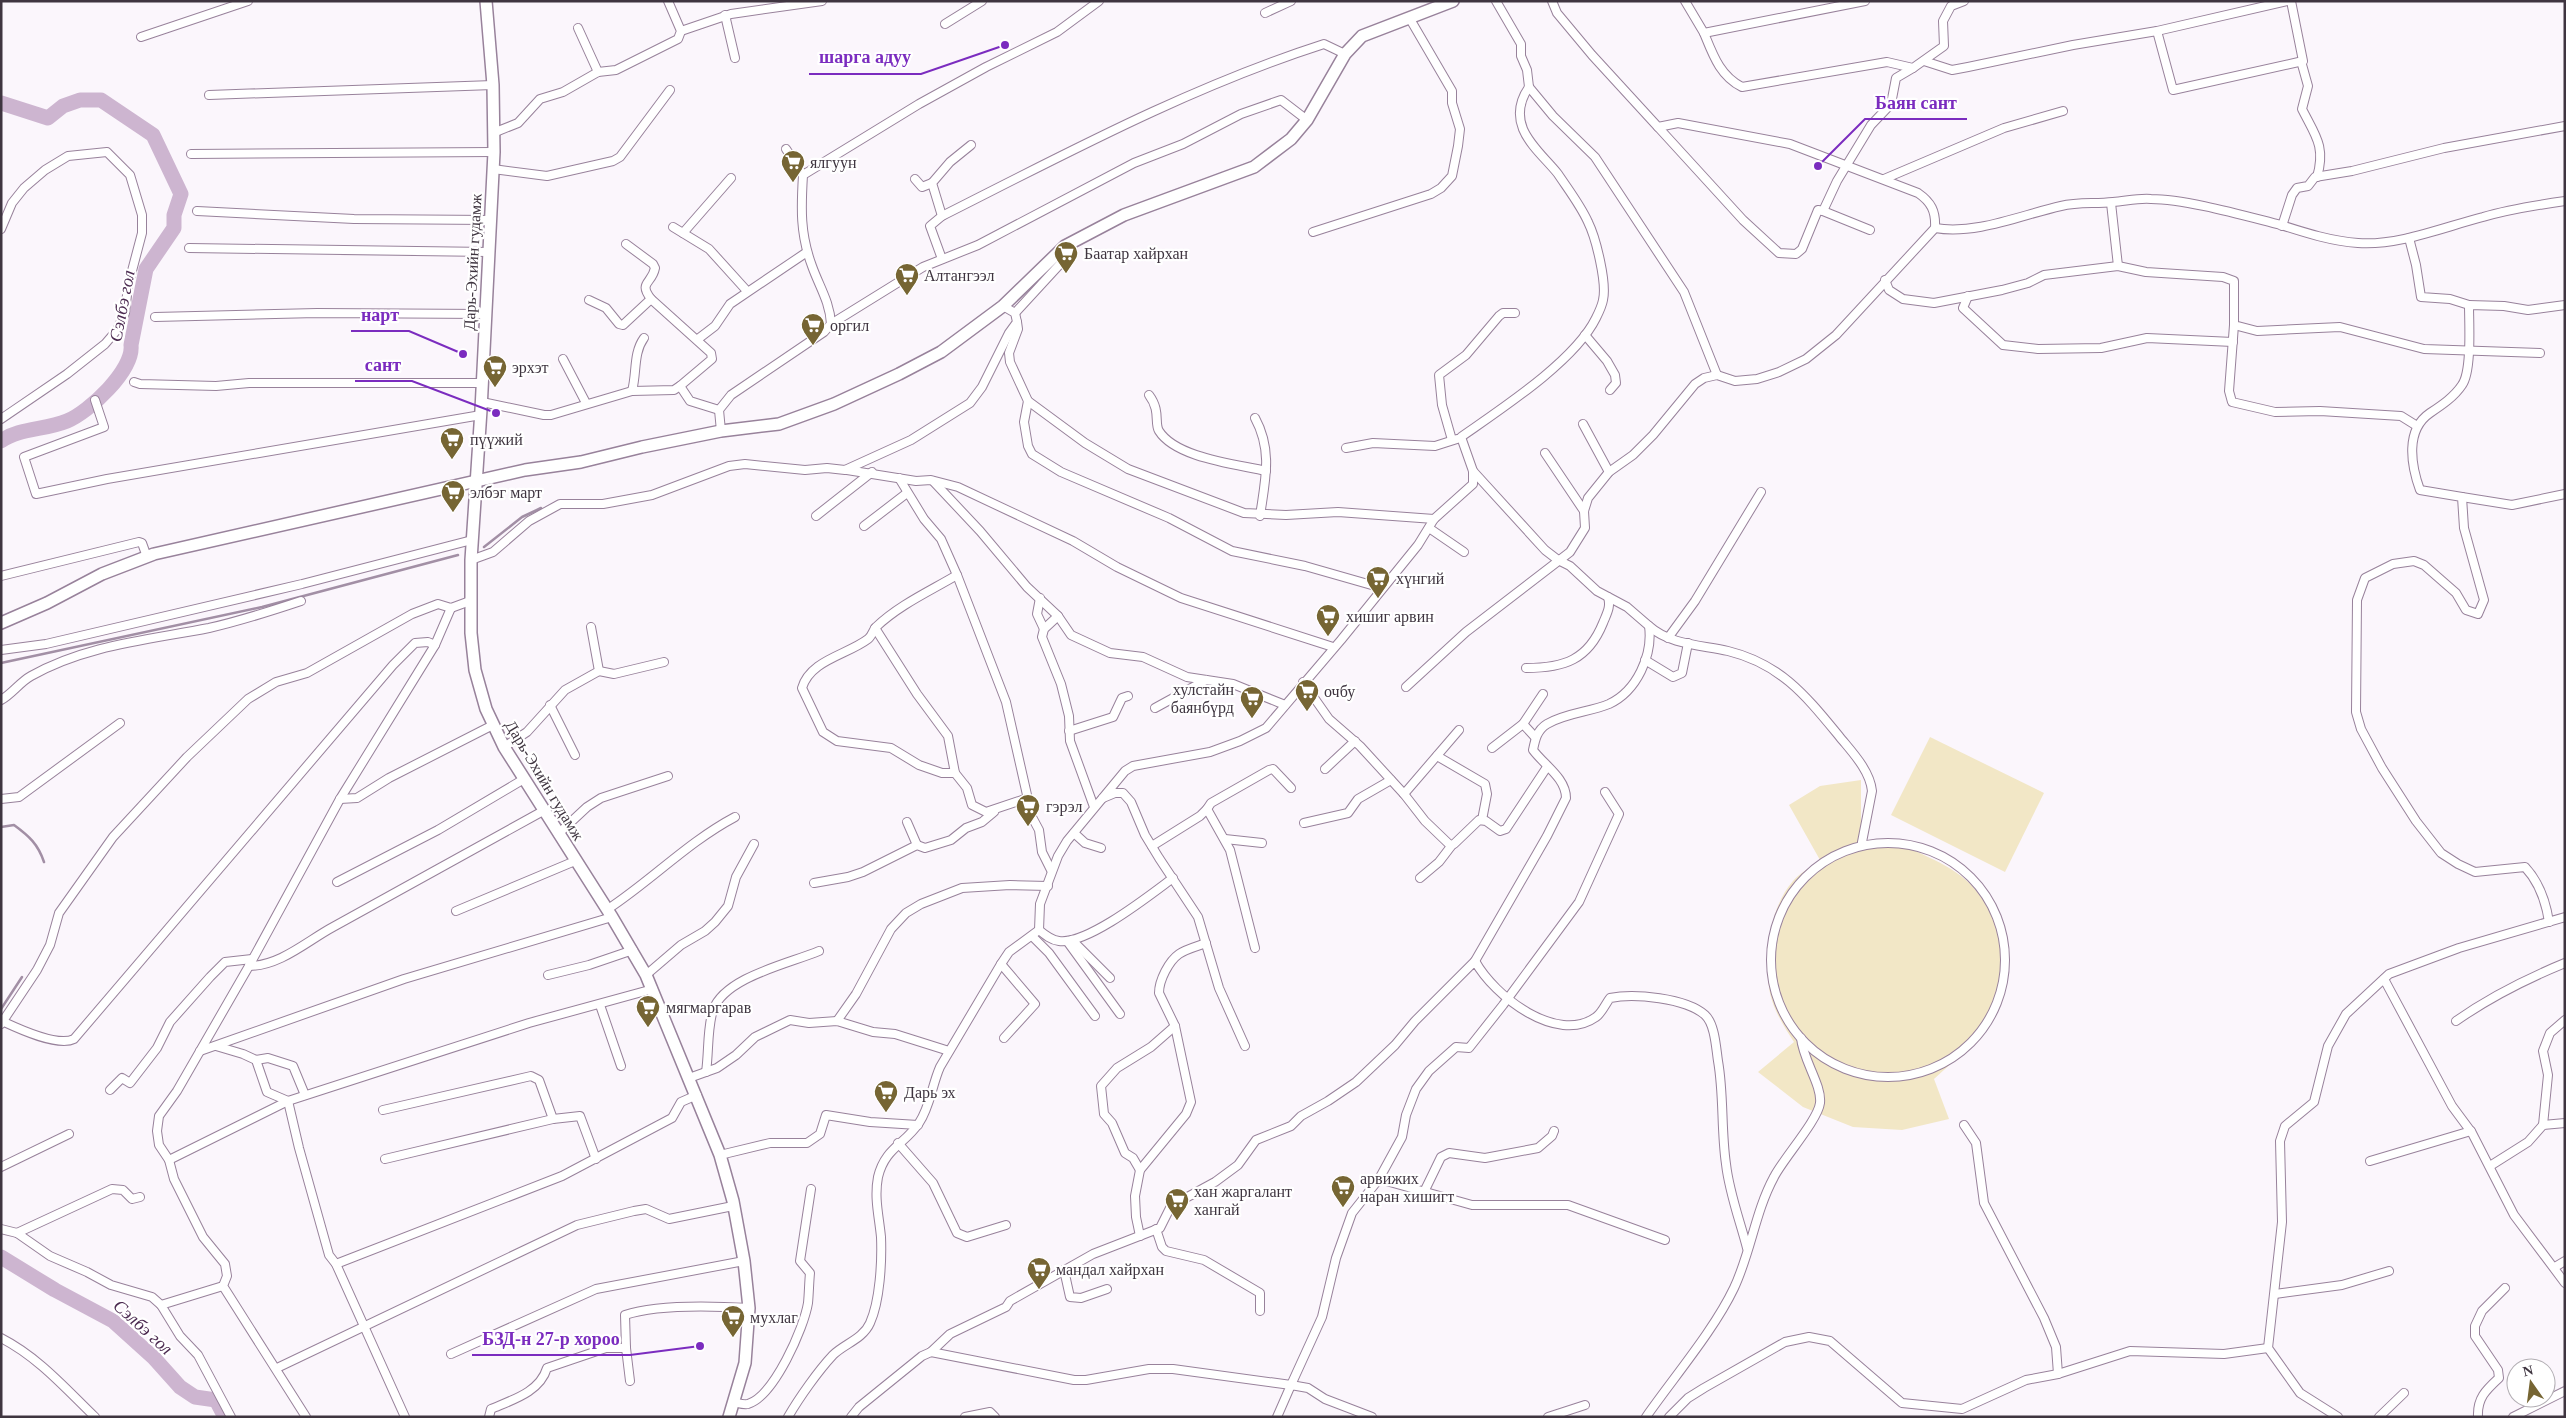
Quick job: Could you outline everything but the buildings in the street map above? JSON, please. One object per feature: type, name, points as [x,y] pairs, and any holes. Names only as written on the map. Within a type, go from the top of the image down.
[{"type":"main road","name":"Дарь-Эхийн гудамж","points":[[486,1],[493,85],[494,152],[482,402],[471,560],[471,642],[475,670],[493,725],[504,747],[543,811],[610,913],[646,974],[697,1095],[720,1156],[733,1206],[744,1261],[750,1308],[745,1363],[729,1417]]},
{"type":"main road","points":[[1,623],[41,606],[102,574],[147,557],[525,470],[581,462],[721,431],[779,424],[834,404],[941,352],[1003,306],[1065,246],[1124,214],[1254,168],[1291,139],[1307,120],[1345,54],[1362,36],[1453,1]]},
{"type":"street","points":[[141,37],[248,1]]},
{"type":"street","points":[[493,133],[518,123],[540,99],[563,92],[598,72],[616,70],[678,39],[680,30],[668,1]]},
{"type":"street","points":[[680,30],[725,15],[822,1]]},
{"type":"street","points":[[946,24],[982,1]]},
{"type":"street","points":[[804,174],[919,104],[986,67],[1057,32],[1099,1]]},
{"type":"street","points":[[1265,13],[1279,4],[1291,1]]},
{"type":"street","points":[[1496,1],[1521,44],[1521,56],[1527,70],[1529,87],[1553,116],[1595,157],[1684,292],[1717,375]]},
{"type":"street","points":[[1552,1],[1557,13],[1592,55],[1743,220],[1779,253],[1796,254],[1802,250],[1818,210],[1870,230]]},
{"type":"street","points":[[1686,1],[1704,33],[1717,64],[1730,81],[1742,87],[1887,62],[1912,68]]},
{"type":"street","points":[[1704,33],[1865,1]]},
{"type":"street","points":[[1824,211],[1846,166],[1871,125],[1891,104],[1896,78],[1944,46],[1943,21],[1951,6],[1964,1]]},
{"type":"street","points":[[1924,61],[1952,70],[2072,45],[2157,31],[2287,1]]},
{"type":"street","points":[[2282,226],[2292,195],[2297,188],[2308,186],[2317,177],[2322,160],[2321,150],[2302,109],[2308,86],[2301,61],[2303,60],[2291,1]]},
{"type":"street","points":[[725,15],[735,58]]},
{"type":"street","points":[[1313,232],[1431,194],[1442,188],[1452,176],[1460,129],[1452,103],[1452,91],[1410,18]]},
{"type":"street","points":[[578,28],[598,72]]},
{"type":"street","points":[[2157,31],[2173,90],[2301,61]]},
{"type":"street","points":[[942,259],[930,226],[942,216],[1139,117],[1244,71],[1324,44],[1345,54]]},
{"type":"street","points":[[209,95],[493,85]]},
{"type":"street","points":[[1346,448],[1373,443],[1435,446],[1461,437],[1518,397],[1570,351],[1585,335],[1596,319],[1604,299],[1596,243],[1588,222],[1558,175],[1523,130],[1519,110],[1524,94],[1529,87]]},
{"type":"street","points":[[493,169],[547,176],[613,161],[620,157],[670,90]]},
{"type":"street","points":[[721,431],[719,410],[731,395],[824,332],[831,324],[923,267],[978,245],[1134,163],[1183,144],[1241,114],[1281,100],[1307,120]]},
{"type":"street","points":[[1884,179],[2004,128],[2062,111]]},
{"type":"street","points":[[1406,687],[1466,632],[1570,552],[1585,528],[1584,511],[1588,498],[1609,472],[1633,455],[1653,435],[1695,384],[1704,378],[1717,375],[1734,381],[1756,379],[1779,372],[1806,359],[1829,341],[1935,228],[1935,218],[1929,200],[1918,193],[1790,144],[1678,123],[1658,127]]},
{"type":"street","points":[[2317,177],[2352,171],[2444,148],[2565,126]]},
{"type":"street","points":[[915,179],[922,188],[932,183],[950,162],[971,145]]},
{"type":"street","points":[[786,149],[804,174],[801,224],[807,252],[825,296],[831,324]]},
{"type":"street","points":[[1,229],[12,203],[24,188],[68,156],[92,153],[107,152],[130,175],[142,215],[142,233],[128,286],[125,313],[117,330],[105,344],[67,374],[1,419]]},
{"type":"street","points":[[191,154],[494,152]]},
{"type":"street","points":[[683,233],[731,178]]},
{"type":"street","points":[[932,183],[942,216]]},
{"type":"street","points":[[1935,228],[1949,230],[1996,223],[2062,206],[2093,202],[2111,203],[2151,199],[2186,204],[2282,226],[2305,234],[2359,244],[2409,238],[2495,214],[2565,201]]},
{"type":"street","points":[[2111,203],[2118,266]]},
{"type":"street","points":[[197,211],[354,219],[490,220]]},
{"type":"street","points":[[673,226],[708,249],[747,291]]},
{"type":"street","points":[[2409,238],[2421,297],[2450,299],[2469,305],[2504,306],[2528,310],[2565,305]]},
{"type":"street","points":[[482,402],[544,415],[632,391],[674,390],[712,359],[711,353],[698,339],[651,299],[645,290],[645,286],[655,268],[653,264],[626,244]]},
{"type":"street","points":[[1015,314],[1061,263],[1065,246]]},
{"type":"street","points":[[189,248],[489,252]]},
{"type":"street","points":[[698,339],[715,326],[730,304],[807,252]]},
{"type":"street","points":[[1886,280],[1889,290],[1903,299],[1934,303],[2028,284],[2044,276],[2118,266],[2146,272],[2223,277],[2234,281],[2234,325],[2229,391],[2232,402],[2275,412],[2320,411],[2401,416],[2417,426]]},
{"type":"street","points":[[1968,296],[1963,308],[2003,345],[2038,349],[2102,348],[2147,338],[2233,342]]},
{"type":"street","points":[[588,300],[606,308],[619,324],[623,325],[651,299]]},
{"type":"street","points":[[2469,305],[2469,352],[2464,384],[2442,406],[2429,414],[2417,426],[2413,453],[2414,473],[2420,490],[2512,506],[2565,494]]},
{"type":"street","points":[[1003,306],[1015,314],[1018,329],[1009,353],[1010,362],[1028,401],[1085,444],[1128,469],[1244,513],[1260,516],[1338,512],[1434,518]]},
{"type":"street","points":[[155,317],[317,313],[486,314]]},
{"type":"street","points":[[1452,440],[1442,405],[1439,375],[1466,356],[1500,316],[1504,313],[1515,313]]},
{"type":"street","points":[[845,470],[911,440],[970,403],[982,387],[1009,333],[1017,322]]},
{"type":"street","points":[[2234,325],[2257,331],[2340,327],[2424,349],[2540,353]]},
{"type":"street","points":[[1585,335],[1615,375],[1616,383],[1610,390]]},
{"type":"street","points":[[632,391],[637,351],[644,338]]},
{"type":"street","points":[[563,359],[586,404]]},
{"type":"street","points":[[134,382],[140,384],[216,386],[278,383],[483,383]]},
{"type":"street","points":[[680,386],[690,401],[719,410]]},
{"type":"street","points":[[1149,395],[1156,404],[1157,429],[1164,437],[1189,453],[1266,471]]},
{"type":"street","points":[[95,400],[104,426],[24,457],[36,494],[107,479],[481,415]]},
{"type":"street","points":[[1028,401],[1024,422],[1028,446],[1032,454],[1061,472],[1169,518],[1232,551],[1305,566],[1382,588]]},
{"type":"street","points":[[1255,418],[1264,434],[1266,471],[1260,516]]},
{"type":"street","points":[[1583,424],[1609,472]]},
{"type":"street","points":[[1461,437],[1474,471],[1495,497],[1558,560],[1570,566],[1597,590],[1627,606],[1660,636],[1729,652],[1757,661],[1782,675],[1804,694],[1849,748],[1871,782],[1872,790],[1862,842]]},
{"type":"street","points":[[1545,453],[1584,511]]},
{"type":"street","points":[[471,560],[493,552],[529,521],[560,504],[603,504],[652,495],[729,466],[745,464],[805,470],[828,468],[872,472],[899,478],[932,480],[958,487],[1073,541],[1117,567],[1181,598],[1333,647]]},
{"type":"street","points":[[788,1417],[833,1355],[860,1336],[870,1325],[875,1307],[882,1255],[876,1206],[878,1178],[883,1160],[918,1125],[926,1110],[932,1084],[949,1051],[1009,952],[1039,930],[1040,904],[1048,886],[1051,870],[1074,833],[1126,771],[1134,766],[1210,752],[1240,741],[1266,728],[1418,545],[1434,518],[1473,484],[1474,471]]},
{"type":"street","points":[[816,516],[872,472]]},
{"type":"street","points":[[899,478],[907,493],[941,539],[957,575],[1006,702],[1032,817],[1039,830],[1042,852],[1051,870]]},
{"type":"street","points":[[932,480],[980,530],[1027,588],[1058,616],[1071,634],[1103,651],[1143,657],[1187,677],[1233,684],[1285,705]]},
{"type":"street","points":[[1668,638],[1705,586],[1762,492]]},
{"type":"street","points":[[864,526],[907,493]]},
{"type":"street","points":[[2462,497],[2464,528],[2484,600],[2478,614],[2466,610],[2456,593],[2424,565],[2414,561],[2393,564],[2365,578],[2357,600],[2356,712],[2361,729],[2382,768],[2416,821],[2441,853],[2475,872],[2525,867],[2533,876],[2547,907],[2549,922]]},
{"type":"street","points":[[1429,528],[1464,552]]},
{"type":"street","points":[[1,650],[46,644],[302,584],[472,540]]},
{"type":"street","points":[[1,576],[139,542],[142,543],[147,557]]},
{"type":"street","points":[[957,575],[907,605],[875,628],[869,638],[837,655],[805,678],[802,688],[823,732],[837,741],[891,748],[919,765],[942,773],[955,774],[962,779],[967,788],[972,805],[986,812],[1028,798]]},
{"type":"street","points":[[1526,668],[1565,664],[1582,655],[1600,632],[1610,604],[1608,597]]},
{"type":"street","points":[[1040,598],[1037,614],[1044,629]]},
{"type":"street","points":[[435,645],[428,642],[414,643],[393,665],[74,1040],[65,1041],[49,1038],[2,1023],[37,970],[50,945],[59,914],[113,837],[187,757],[248,699],[276,682],[307,673],[412,614],[438,604],[451,608],[470,600]]},
{"type":"street","points":[[1,700],[13,693],[29,677],[93,650],[133,640],[211,627],[301,601]]},
{"type":"street","points":[[223,1286],[228,1270],[203,1236],[174,1179],[169,1160],[159,1144],[157,1131],[159,1116],[200,1051],[251,962],[340,799],[435,645],[451,608]]},
{"type":"street","points":[[1058,616],[1044,629],[1042,638],[1062,684],[1070,741],[1094,807]]},
{"type":"street","points":[[591,626],[599,671]]},
{"type":"street","points":[[850,1417],[922,1356],[931,1352],[950,1334],[1006,1307],[1010,1301],[1093,1254],[1160,1228],[1171,1206],[1215,1182],[1238,1165],[1256,1140],[1291,1126],[1301,1116],[1356,1082],[1395,1045],[1415,1021],[1475,961],[1547,836],[1566,798],[1566,791],[1554,772],[1547,767],[1533,750],[1535,737],[1546,724],[1611,703],[1640,674],[1651,639],[1649,626]]},
{"type":"street","points":[[875,628],[917,694],[948,736],[955,774]]},
{"type":"street","points":[[1645,660],[1673,677],[1678,676],[1682,673],[1688,643]]},
{"type":"street","points":[[504,747],[527,732],[565,690],[599,671],[614,674],[664,662]]},
{"type":"street","points":[[1155,708],[1206,680]]},
{"type":"street","points":[[1303,682],[1329,719],[1355,741],[1404,794],[1425,821],[1452,845]]},
{"type":"street","points":[[1492,748],[1523,724],[1543,694]]},
{"type":"street","points":[[1069,731],[1113,717],[1122,698],[1128,696]]},
{"type":"street","points":[[550,705],[575,755]]},
{"type":"street","points":[[1,799],[19,797],[120,723]]},
{"type":"street","points":[[1523,724],[1535,737]]},
{"type":"street","points":[[340,799],[356,798],[389,778],[493,725]]},
{"type":"street","points":[[1404,794],[1459,730]]},
{"type":"street","points":[[1325,768],[1355,741]]},
{"type":"street","points":[[1437,756],[1485,784],[1487,794],[1482,820]]},
{"type":"street","points":[[1420,878],[1439,862],[1452,845],[1476,822],[1482,820],[1500,831],[1506,829],[1547,767]]},
{"type":"street","points":[[1152,846],[1200,816],[1211,802],[1269,770],[1273,769],[1291,788]]},
{"type":"street","points":[[558,834],[586,807],[601,798],[668,776]]},
{"type":"street","points":[[337,882],[429,835],[524,779]]},
{"type":"street","points":[[1304,823],[1348,813],[1358,799],[1391,780]]},
{"type":"street","points":[[1277,1417],[1322,1317],[1336,1258],[1352,1213],[1379,1180],[1402,1137],[1406,1115],[1416,1089],[1429,1071],[1456,1047],[1468,1048],[1507,1000],[1579,902],[1620,814],[1605,792]]},
{"type":"street","points":[[1102,799],[1115,793],[1123,793],[1131,802],[1152,846],[1198,917],[1219,988],[1245,1046]]},
{"type":"street","points":[[907,822],[917,845],[925,848],[950,840],[966,828],[982,822],[998,809]]},
{"type":"street","points":[[1207,809],[1225,839],[1233,858],[1255,948]]},
{"type":"street","points":[[110,1090],[122,1078],[130,1083],[157,1048],[170,1022],[225,962],[251,962],[262,966],[282,958],[323,932],[543,811]]},
{"type":"street","points":[[200,1051],[404,979],[610,913],[687,847],[736,817]]},
{"type":"street","points":[[1074,833],[1085,843],[1101,848]]},
{"type":"street","points":[[1225,839],[1262,843]]},
{"type":"street","points":[[1862,842],[1908,844],[1931,850],[1951,860],[1977,883],[1989,898],[2003,934],[2004,967],[1998,1003],[1987,1025],[1976,1039],[1936,1067],[1913,1074],[1886,1078],[1861,1076],[1839,1068],[1814,1052],[1801,1038],[1781,1008],[1775,987],[1772,966],[1774,937],[1780,915],[1800,884],[1817,867],[1862,842]]},
{"type":"street","points":[[646,974],[681,945],[705,931],[715,922],[728,906],[736,877],[754,844]]},
{"type":"street","points":[[814,883],[856,875],[917,845]]},
{"type":"street","points":[[456,911],[575,861]]},
{"type":"street","points":[[1039,930],[1049,939],[1070,941],[1129,910],[1173,878]]},
{"type":"street","points":[[837,1021],[856,994],[891,928],[906,913],[921,904],[962,888],[1010,885],[1048,886]]},
{"type":"street","points":[[2338,1417],[2300,1393],[2268,1348],[2282,1222],[2280,1141],[2285,1126],[2314,1102],[2328,1046],[2346,1014],[2389,974],[2451,950],[2565,917]]},
{"type":"street","points":[[1032,936],[1060,968],[1095,1016]]},
{"type":"street","points":[[1070,941],[1110,978]]},
{"type":"street","points":[[1070,941],[1120,1014]]},
{"type":"street","points":[[1140,1236],[1135,1196],[1140,1170],[1186,1114],[1191,1102],[1175,1026],[1159,993],[1159,988],[1168,966],[1179,954],[1206,943]]},
{"type":"street","points":[[548,975],[589,965],[633,950]]},
{"type":"street","points":[[706,1072],[714,1010],[724,993],[751,977],[818,951]]},
{"type":"street","points":[[1475,961],[1507,1000],[1530,1014],[1546,1020],[1574,1026],[1597,1016],[1610,998],[1624,995],[1654,998],[1690,1006],[1706,1015],[1712,1030],[1721,1078],[1721,1112],[1726,1166],[1747,1248]]},
{"type":"street","points":[[2456,1022],[2490,998],[2565,963]]},
{"type":"street","points":[[1001,964],[1035,1004],[1004,1038]]},
{"type":"street","points":[[2384,979],[2452,1106],[2471,1131],[2518,1221],[2555,1267],[2565,1283]]},
{"type":"street","points":[[169,1160],[288,1101],[530,1023],[600,1006],[653,989]]},
{"type":"street","points":[[600,1006],[621,1066]]},
{"type":"street","points":[[2490,1166],[2528,1142],[2543,1125],[2548,1075],[2543,1052],[2550,1033],[2565,1020]]},
{"type":"street","points":[[690,1078],[706,1072],[736,1055],[755,1037],[784,1021],[837,1021],[873,1032],[895,1034],[949,1051]]},
{"type":"street","points":[[1140,1170],[1133,1158],[1125,1153],[1112,1123],[1104,1114],[1101,1086],[1117,1068],[1151,1047],[1175,1026]]},
{"type":"street","points":[[1646,1417],[1718,1316],[1739,1278],[1766,1192],[1820,1106],[1819,1091],[1804,1053],[1801,1038]]},
{"type":"street","points":[[216,1046],[256,1060],[268,1058],[292,1066],[305,1095]]},
{"type":"street","points":[[256,1060],[267,1092],[288,1101]]},
{"type":"street","points":[[383,1110],[531,1076],[539,1080],[553,1119]]},
{"type":"street","points":[[336,1264],[562,1176],[672,1118],[681,1102],[697,1095]]},
{"type":"street","points":[[288,1101],[330,1255],[336,1264],[405,1417]]},
{"type":"street","points":[[720,1156],[770,1143],[807,1143],[820,1134],[826,1115],[870,1122],[918,1125]]},
{"type":"street","points":[[385,1159],[553,1119],[580,1116],[596,1159]]},
{"type":"street","points":[[2543,1125],[2565,1123]]},
{"type":"street","points":[[1964,1124],[1976,1142],[1984,1203],[2044,1318],[2056,1347],[2058,1374]]},
{"type":"street","points":[[1424,1192],[1441,1157],[1449,1153],[1485,1158],[1538,1148],[1552,1136],[1554,1131]]},
{"type":"street","points":[[2370,1161],[2471,1131]]},
{"type":"street","points":[[1,1167],[69,1134]]},
{"type":"street","points":[[898,1143],[933,1182],[956,1232],[967,1237],[1006,1225]]},
{"type":"street","points":[[1379,1180],[1472,1205],[1568,1205],[1665,1240]]},
{"type":"street","points":[[17,1234],[112,1189],[124,1190],[132,1199],[140,1197]]},
{"type":"street","points":[[733,1402],[746,1404],[762,1394],[776,1378],[800,1331],[808,1303],[810,1273],[800,1261],[810,1189]]},
{"type":"street","points":[[276,1368],[308,1351],[365,1327],[577,1224],[646,1209],[669,1219],[733,1206]]},
{"type":"street","points":[[1,1229],[17,1234],[50,1256],[111,1285],[152,1297],[161,1305],[180,1336],[198,1355],[231,1417]]},
{"type":"street","points":[[1156,1229],[1162,1247],[1166,1251],[1204,1260],[1260,1293],[1260,1311]]},
{"type":"street","points":[[451,1354],[596,1289],[744,1261]]},
{"type":"street","points":[[2555,1267],[2565,1261]]},
{"type":"street","points":[[1064,1270],[1070,1297],[1081,1298],[1107,1289]]},
{"type":"street","points":[[2275,1294],[2342,1285],[2389,1271]]},
{"type":"street","points":[[161,1305],[223,1286]]},
{"type":"street","points":[[223,1286],[306,1417]]},
{"type":"street","points":[[2478,1417],[2478,1404],[2487,1389],[2499,1378],[2498,1370],[2475,1336],[2475,1326],[2482,1311],[2506,1288]]},
{"type":"street","points":[[630,1381],[625,1315],[634,1312],[671,1308],[750,1308]]},
{"type":"street","points":[[1669,1417],[1688,1398],[1704,1388],[1785,1342],[1809,1336],[1830,1341],[1902,1403],[1962,1409],[2023,1381],[2058,1374],[2130,1351],[2224,1354],[2268,1348]]},
{"type":"street","points":[[1,1338],[24,1351],[46,1368],[94,1417]]},
{"type":"street","points":[[489,1417],[491,1410],[536,1388],[544,1378],[547,1368],[606,1348],[626,1348]]},
{"type":"street","points":[[931,1352],[1074,1380],[1086,1380],[1149,1369],[1173,1369],[1291,1385],[1308,1388],[1325,1399],[1372,1417]]},
{"type":"street","points":[[2513,1417],[2565,1391]]},
{"type":"street","points":[[2379,1417],[2404,1393]]},
{"type":"street","points":[[1548,1417],[1585,1405]]},
{"type":"street","points":[[965,1417],[984,1411],[990,1412],[995,1417]]},
{"type":"shaded area","points":[[1930,737],[2044,793],[2005,872],[1891,815]]},
{"type":"shaded area","points":[[1861,780],[1861,845],[1900,844],[1940,863],[1966,880],[1988,907],[1995,924],[2002,959],[1998,994],[1988,1020],[1967,1048],[1934,1079],[1949,1119],[1902,1130],[1853,1127],[1803,1107],[1758,1072],[1794,1042],[1775,1009],[1770,994],[1767,960],[1770,931],[1774,917],[1785,892],[1793,881],[1820,860],[1789,805],[1820,786]]},
{"type":"waterway","name":"Сэлбэ гол","points":[[1,103],[48,118],[63,106],[80,100],[101,100],[153,135],[181,194],[174,215],[174,228],[146,269],[130,355],[118,378],[98,400],[67,421],[24,431],[1,441]]},
{"type":"waterway","points":[[484,547],[522,517],[541,508]]},
{"type":"waterway","points":[[1,663],[262,607],[458,555]]},
{"type":"waterway","name":"Сэлбэ гол","points":[[1,827],[14,825],[24,833],[36,845],[44,862]]},
{"type":"waterway","name":"Сэлбэ гол","points":[[1,1009],[22,977]]},
{"type":"waterway","name":"Сэлбэ гол","points":[[1,1257],[55,1290],[113,1321],[154,1358],[180,1387],[195,1397],[216,1400],[225,1417]]},
{"type":"place","name":"шарга адуу","points":[[1005,45]]},
{"type":"place","name":"Баян сант","points":[[1818,166]]},
{"type":"place","name":"ялгуун","points":[[793,183]]},
{"type":"place","name":"Баатар хайрхан","points":[[1066,274]]},
{"type":"place","name":"Алтангээл","points":[[907,296]]},
{"type":"place","name":"оргил","points":[[813,346]]},
{"type":"place","name":"нарт","points":[[463,354]]},
{"type":"place","name":"эрхэт","points":[[495,388]]},
{"type":"place","name":"сант","points":[[496,413]]},
{"type":"place","name":"пүүжий","points":[[452,460]]},
{"type":"place","name":"элбэг март","points":[[453,513]]},
{"type":"place","name":"хүнгий","points":[[1378,599]]},
{"type":"place","name":"хишиг арвин","points":[[1328,637]]},
{"type":"place","name":"очбу","points":[[1307,712]]},
{"type":"place","name":"хулстайн баянбүрд","points":[[1252,719]]},
{"type":"place","name":"гэрэл","points":[[1028,827]]},
{"type":"place","name":"мягмаргарав","points":[[648,1028]]},
{"type":"place","name":"Дарь эх","points":[[886,1113]]},
{"type":"place","name":"арвижих наран хишигт","points":[[1343,1208]]},
{"type":"place","name":"хан жаргалант хангай","points":[[1177,1221]]},
{"type":"place","name":"мандал хайрхан","points":[[1039,1290]]},
{"type":"place","name":"мухлаг","points":[[733,1338]]},
{"type":"place","name":"БЗД-н 27-р хороо","points":[[700,1346]]}]
